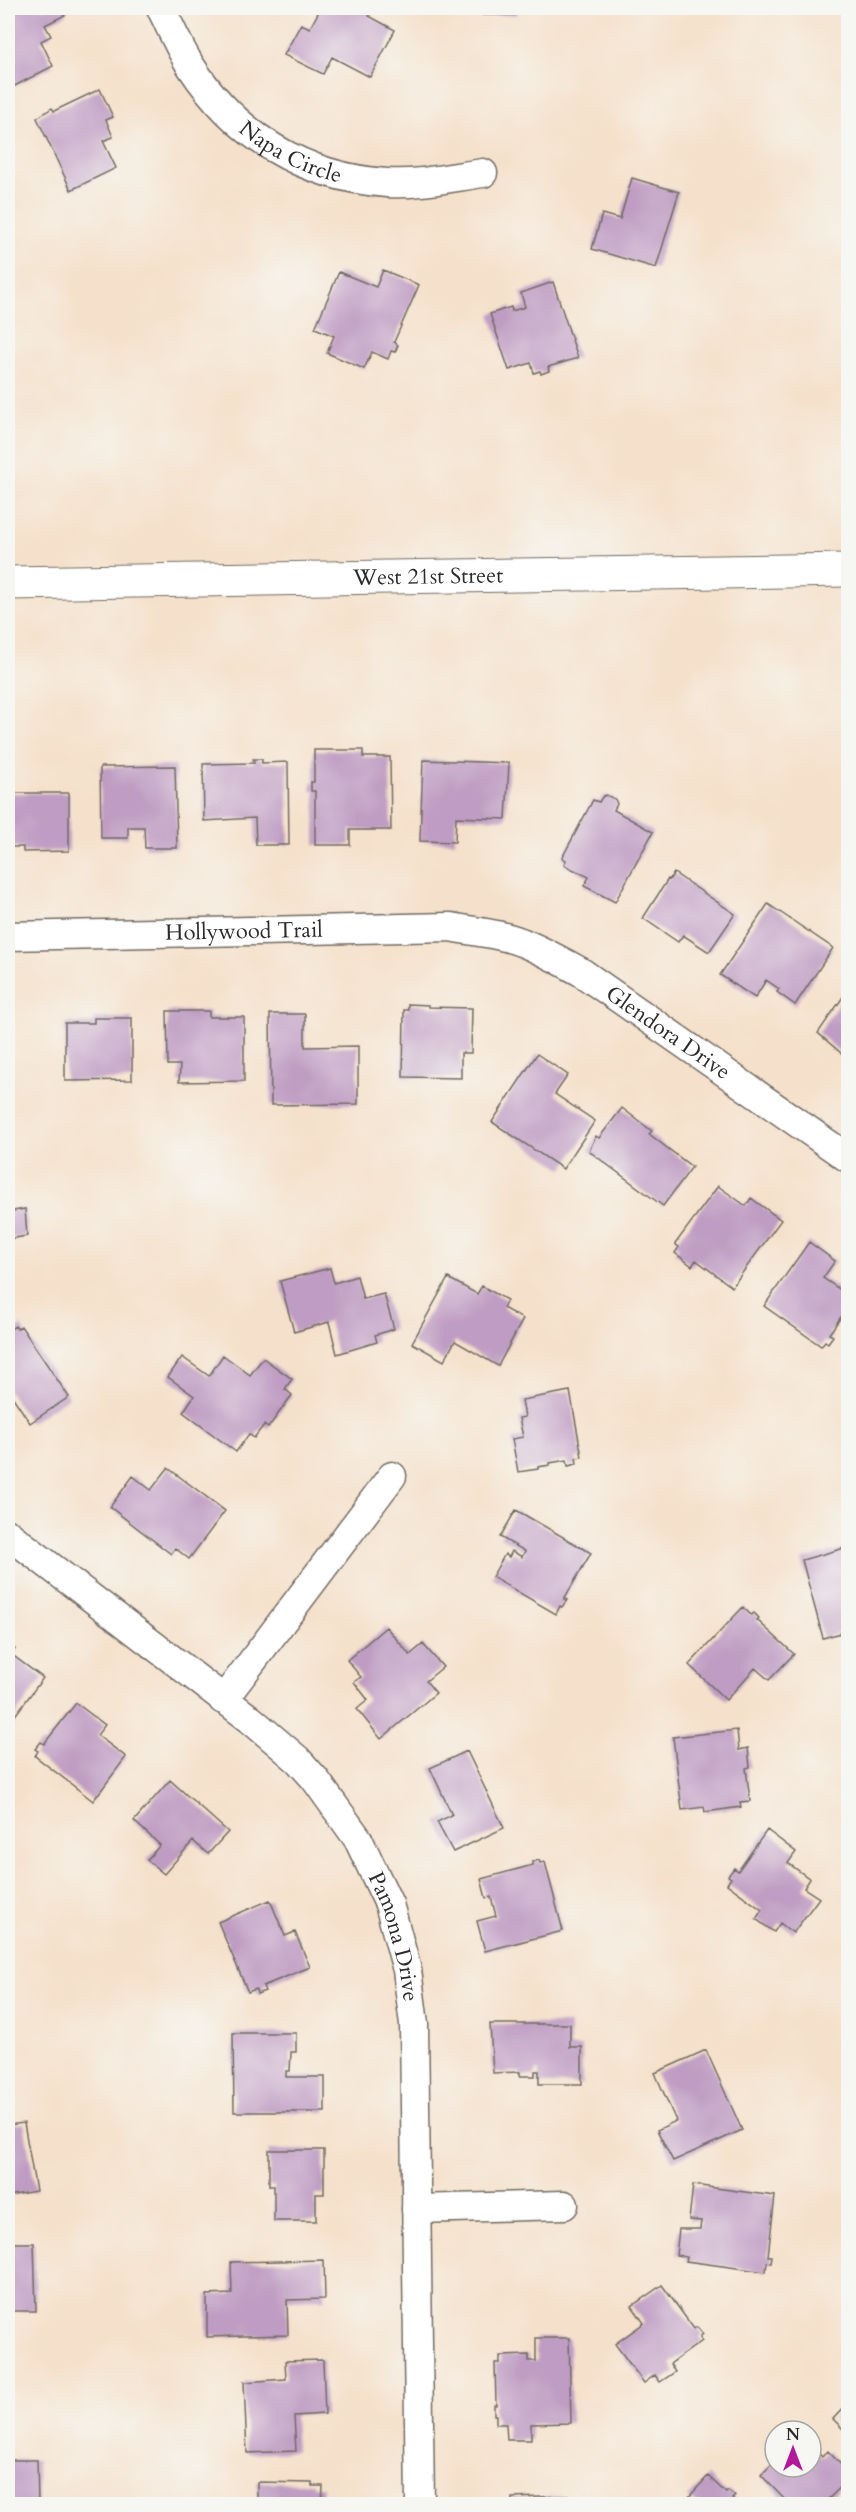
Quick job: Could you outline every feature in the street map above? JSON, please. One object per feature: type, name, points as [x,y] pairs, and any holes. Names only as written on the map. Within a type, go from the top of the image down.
[{"type":"street","name":"Napa Circle","points":[[161,8],[182,51],[209,92],[226,111],[273,150],[336,175],[387,183],[483,173]]},
{"type":"street","name":"West 21st Street","points":[[8,583],[849,570]]},
{"type":"street","name":"Hollywood Trail","points":[[8,936],[424,927],[478,930]]},
{"type":"street","name":"Glendora Drive","points":[[478,930],[542,950],[581,972],[849,1158]]},
{"type":"street","points":[[223,1700],[392,1476]]},
{"type":"street","name":"Pamona Drive","points":[[8,1534],[284,1747],[315,1779],[358,1839],[389,1904],[407,1970],[412,2005],[420,2505]]},
{"type":"street","points":[[417,2209],[564,2205]]},
{"type":"building","points":[[8,8],[64,8],[67,14],[45,25],[51,36],[41,41],[53,66],[9,89]]},
{"type":"building","points":[[317,8],[374,8],[369,16],[395,30],[370,77],[332,57],[323,74],[284,55],[301,24],[310,28],[318,13],[315,11]]},
{"type":"building","points":[[482,8],[516,8],[516,15],[482,15]]},
{"type":"building","points":[[100,89],[113,117],[106,120],[113,137],[103,141],[116,168],[71,190],[37,118],[52,108],[54,111]]},
{"type":"building","points":[[632,178],[679,192],[656,268],[592,249],[602,214],[620,219]]},
{"type":"building","points":[[383,270],[419,285],[394,342],[398,345],[395,352],[391,351],[388,359],[372,352],[364,369],[327,353],[334,336],[315,328],[339,272],[376,287]]},
{"type":"building","points":[[553,282],[578,358],[548,367],[549,371],[541,374],[540,371],[534,373],[531,363],[509,370],[490,314],[511,307],[512,311],[525,307],[521,293]]},
{"type":"building","points":[[314,750],[363,750],[363,757],[390,757],[391,830],[350,830],[350,845],[315,845],[315,791],[311,791],[311,782],[314,782]]},
{"type":"building","points":[[253,759],[262,759],[262,763],[288,762],[289,845],[256,845],[255,818],[204,821],[203,764],[254,763]]},
{"type":"building","points":[[423,760],[509,763],[506,819],[456,817],[455,842],[420,841]]},
{"type":"building","points":[[175,766],[177,848],[145,848],[144,827],[128,827],[128,838],[101,838],[100,767]]},
{"type":"building","points":[[8,793],[69,793],[69,851],[23,852],[23,847],[8,847]]},
{"type":"building","points":[[606,795],[615,799],[617,804],[614,810],[653,832],[615,902],[584,886],[589,877],[564,865],[566,860],[562,858],[593,800],[599,802]]},
{"type":"building","points":[[674,873],[735,914],[709,952],[683,935],[678,942],[643,918]]},
{"type":"building","points":[[768,904],[833,948],[795,1005],[777,992],[779,989],[766,980],[755,998],[720,975]]},
{"type":"building","points":[[845,994],[848,996],[848,1059],[818,1033]]},
{"type":"building","points":[[408,1004],[472,1008],[471,1053],[461,1053],[461,1078],[403,1077],[404,1010],[408,1010]]},
{"type":"building","points":[[167,1011],[209,1011],[209,1017],[244,1017],[244,1081],[179,1082],[180,1065],[168,1065]]},
{"type":"building","points":[[270,1014],[305,1014],[305,1047],[358,1046],[358,1104],[271,1105]]},
{"type":"building","points":[[94,1018],[132,1018],[132,1080],[65,1081],[65,1023],[94,1023]]},
{"type":"building","points":[[537,1054],[568,1075],[555,1094],[595,1121],[563,1169],[492,1122]]},
{"type":"building","points":[[622,1108],[652,1131],[649,1134],[692,1167],[663,1206],[589,1151],[596,1136],[599,1138]]},
{"type":"building","points":[[718,1186],[746,1206],[751,1198],[781,1220],[732,1287],[696,1260],[692,1266],[675,1253],[679,1247],[675,1244]]},
{"type":"building","points":[[25,1209],[27,1236],[8,1239],[8,1212]]},
{"type":"building","points":[[809,1242],[835,1261],[823,1278],[848,1295],[848,1307],[829,1334],[833,1336],[828,1343],[825,1341],[821,1346],[764,1306]]},
{"type":"building","points":[[330,1268],[334,1283],[357,1276],[363,1299],[384,1294],[394,1329],[375,1335],[377,1342],[337,1354],[329,1322],[294,1332],[280,1281]]},
{"type":"building","points":[[448,1278],[477,1294],[482,1286],[507,1300],[503,1308],[523,1319],[498,1366],[455,1341],[444,1361],[412,1343]]},
{"type":"building","points":[[15,1326],[17,1329],[21,1326],[69,1397],[30,1423],[8,1390],[8,1336],[10,1334],[8,1331]]},
{"type":"building","points":[[223,1355],[250,1375],[263,1358],[292,1379],[285,1389],[292,1395],[268,1428],[264,1425],[254,1438],[249,1434],[236,1452],[183,1412],[194,1396],[168,1377],[182,1357],[209,1376]]},
{"type":"building","points":[[570,1391],[582,1457],[576,1458],[577,1464],[568,1466],[567,1460],[550,1463],[538,1469],[518,1472],[512,1439],[523,1437],[519,1418],[525,1417],[522,1400]]},
{"type":"building","points":[[168,1468],[225,1511],[189,1559],[175,1548],[171,1554],[110,1507],[133,1476],[151,1490]]},
{"type":"building","points":[[516,1510],[591,1553],[564,1599],[567,1600],[556,1614],[492,1577],[505,1554],[509,1557],[512,1551],[522,1557],[525,1551],[500,1537]]},
{"type":"building","points":[[848,1547],[848,1631],[823,1638],[802,1560]]},
{"type":"building","points":[[743,1607],[751,1615],[754,1613],[759,1618],[757,1620],[794,1654],[769,1680],[755,1668],[726,1700],[689,1665]]},
{"type":"building","points":[[386,1627],[410,1655],[423,1644],[443,1667],[426,1681],[436,1693],[381,1739],[357,1709],[368,1700],[354,1682],[361,1677],[347,1660]]},
{"type":"building","points":[[8,1643],[15,1649],[11,1654],[43,1678],[8,1725]]},
{"type":"building","points":[[76,1703],[105,1725],[97,1735],[126,1757],[93,1801],[35,1756],[38,1751],[35,1749],[41,1742],[44,1744]]},
{"type":"building","points":[[737,1730],[739,1750],[748,1748],[750,1767],[746,1768],[750,1801],[740,1802],[741,1807],[705,1812],[704,1807],[682,1810],[673,1737]]},
{"type":"building","points":[[467,1751],[504,1828],[453,1852],[437,1822],[452,1815],[430,1768]]},
{"type":"building","points":[[170,1780],[228,1832],[208,1854],[193,1841],[164,1874],[147,1860],[160,1845],[134,1821]]},
{"type":"building","points":[[767,1830],[796,1852],[788,1863],[810,1879],[804,1888],[819,1898],[793,1933],[780,1923],[774,1932],[756,1919],[762,1910],[727,1884],[731,1878],[728,1876],[734,1868],[738,1871]]},
{"type":"building","points":[[539,1860],[540,1863],[545,1862],[563,1931],[485,1951],[477,1921],[496,1916],[491,1897],[486,1898],[481,1879],[533,1865],[532,1862]]},
{"type":"building","points":[[270,1900],[285,1936],[295,1932],[310,1967],[263,1986],[265,1991],[257,1994],[256,1989],[248,1992],[218,1922]]},
{"type":"building","points":[[490,2024],[570,2024],[570,2047],[582,2047],[582,2084],[539,2084],[539,2071],[535,2071],[535,2076],[520,2076],[520,2072],[493,2073]]},
{"type":"building","points":[[233,2033],[296,2033],[296,2052],[291,2052],[290,2071],[286,2071],[286,2077],[325,2077],[325,2112],[234,2112]]},
{"type":"building","points":[[706,2050],[742,2130],[673,2161],[657,2130],[676,2121],[655,2073]]},
{"type":"building","points":[[24,2123],[36,2191],[8,2196],[8,2125]]},
{"type":"building","points":[[269,2150],[324,2150],[324,2194],[316,2194],[316,2221],[274,2221],[274,2186],[269,2186]]},
{"type":"building","points":[[693,2185],[775,2196],[768,2256],[772,2256],[771,2263],[767,2262],[766,2272],[686,2261],[687,2257],[676,2255],[679,2229],[700,2229],[701,2221],[689,2220]]},
{"type":"building","points":[[8,2243],[34,2243],[36,2311],[8,2311]]},
{"type":"building","points":[[324,2260],[325,2299],[287,2300],[288,2335],[207,2337],[207,2295],[232,2294],[231,2262]]},
{"type":"building","points":[[662,2285],[694,2329],[697,2327],[703,2334],[700,2337],[702,2341],[670,2364],[675,2372],[660,2382],[655,2375],[644,2383],[615,2344],[644,2323],[632,2306]]},
{"type":"building","points":[[536,2338],[569,2338],[571,2423],[531,2424],[531,2440],[507,2440],[506,2424],[496,2424],[496,2415],[494,2415],[494,2405],[496,2405],[495,2363],[500,2363],[500,2356],[529,2355],[529,2361],[536,2361]]},
{"type":"building","points":[[323,2360],[325,2414],[294,2416],[296,2451],[247,2453],[244,2382],[286,2379],[285,2361]]},
{"type":"building","points":[[848,2403],[848,2434],[833,2419]]},
{"type":"building","points":[[828,2451],[848,2472],[848,2480],[823,2504],[789,2504],[765,2479],[823,2479],[823,2456]]},
{"type":"building","points":[[8,2460],[37,2460],[38,2504],[8,2504]]},
{"type":"building","points":[[708,2476],[726,2493],[728,2491],[735,2496],[732,2499],[738,2504],[696,2504],[688,2498]]},
{"type":"building","points":[[257,2482],[312,2483],[312,2486],[323,2486],[322,2504],[257,2504]]},
{"type":"building","points":[[571,2496],[572,2501],[578,2500],[582,2504],[512,2504],[512,2498]]}]
